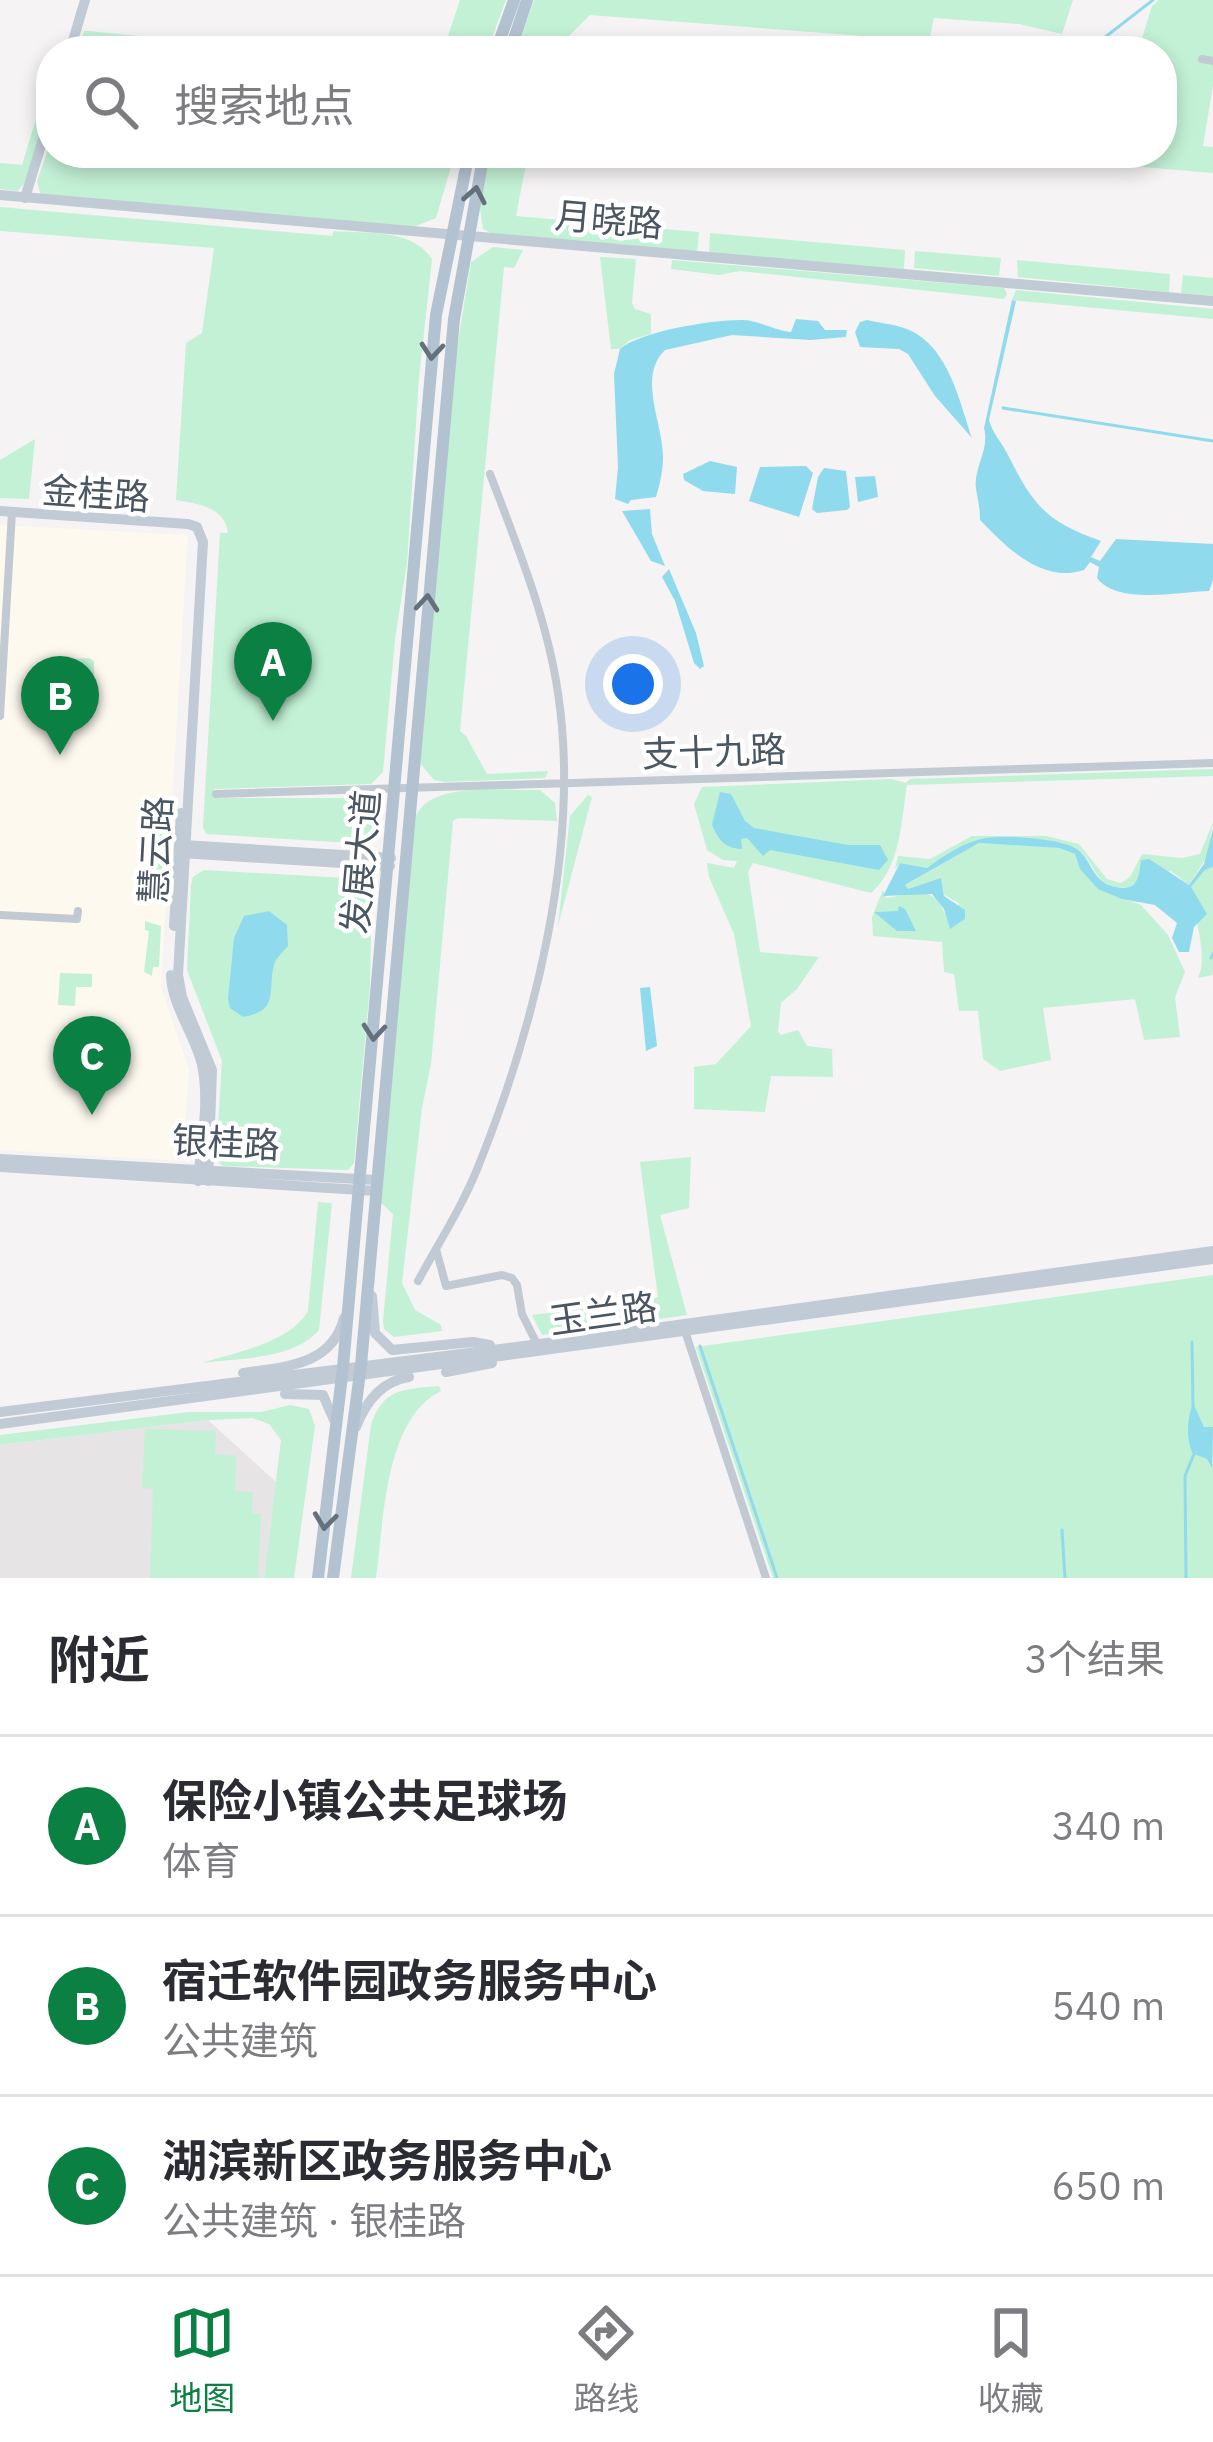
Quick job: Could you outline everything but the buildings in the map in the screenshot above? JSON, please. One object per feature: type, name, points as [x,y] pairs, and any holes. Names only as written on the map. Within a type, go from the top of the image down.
[{"type":"main road","points":[[501,36],[514,0]]},
{"type":"main road","points":[[515,36],[527,0]]},
{"type":"main road","name":"发展大道","points":[[333,1578],[372,1237],[436,315],[466,168]]},
{"type":"main road","name":"发展大道","points":[[318,1578],[343,1373],[390,862],[404,788],[446,389],[481,168]]},
{"type":"street","points":[[74,36],[85,0]]},
{"type":"street","points":[[25,198],[36,162]]},
{"type":"street","name":"月晓路","points":[[0,196],[1213,301]]},
{"type":"street","points":[[418,1281],[477,1169],[533,994],[558,878],[563,783],[554,671],[527,575],[490,474]]},
{"type":"street","points":[[0,716],[6,514]]},
{"type":"street","name":"金桂路","points":[[6,514],[188,526]]},
{"type":"street","name":"慧云路","points":[[188,526],[197,553],[171,981],[202,1064],[203,1176]]},
{"type":"street","name":"支十九路","points":[[217,794],[1213,763]]},
{"type":"street","points":[[182,849],[390,862]]},
{"type":"street","points":[[0,915],[77,919],[78,911]]},
{"type":"street","name":"银桂路","points":[[0,1163],[376,1186]]},
{"type":"street","points":[[191,1393],[235,1374],[300,1365],[327,1349],[342,1325],[355,1237]]},
{"type":"street","points":[[372,1237],[372,1322],[381,1343],[392,1351],[473,1342],[512,1352]]},
{"type":"street","points":[[436,1247],[446,1286],[502,1275],[512,1278],[537,1344]]},
{"type":"street","name":"玉兰路","points":[[0,1424],[191,1393],[1213,1255]]},
{"type":"street","points":[[684,1328],[766,1578]]},
{"type":"street","name":"玉兰路","points":[[512,1352],[537,1344],[684,1328]]},
{"type":"street","points":[[349,1459],[362,1412],[381,1388],[399,1378],[477,1369],[512,1352]]},
{"type":"street","points":[[191,1393],[323,1395],[334,1418],[333,1454]]},
{"type":"street","name":"玉兰路","points":[[0,1412],[191,1393]]},
{"type":"shaded area","points":[[0,525],[188,535],[161,988],[189,1069],[183,1161],[0,1150]]},
{"type":"shaded area","points":[[208,1420],[276,1482],[264,1578],[0,1578],[0,1445]]},
{"type":"green space","points":[[460,0],[506,0],[493,36],[448,36]]},
{"type":"green space","points":[[534,0],[1073,0],[1062,34],[1019,24],[934,18],[930,36],[864,36],[590,15],[569,36],[521,36]]},
{"type":"green space","points":[[1159,0],[1213,0],[1213,85],[1203,146],[1213,147],[1213,173],[1155,168],[1177,168],[1177,36],[1143,36],[1152,6]]},
{"type":"green space","points":[[88,31],[140,36],[82,36]]},
{"type":"green space","points":[[36,119],[36,144],[24,184],[17,191],[0,189],[0,163],[22,165]]},
{"type":"green space","points":[[42,168],[451,168],[436,218],[411,228],[41,197],[37,181]]},
{"type":"green space","points":[[487,168],[525,168],[516,216],[699,232],[697,253],[495,235],[483,229],[479,201]]},
{"type":"green space","points":[[0,207],[332,236],[334,231],[388,234],[413,242],[432,259],[407,563],[383,772],[371,784],[214,789],[215,798],[360,798],[373,809],[377,823],[378,835],[367,844],[206,834],[203,827],[220,533],[228,533],[216,512],[176,500],[186,343],[202,333],[214,248],[0,231]]},
{"type":"green space","points":[[710,233],[905,250],[904,269],[709,253]]},
{"type":"green space","points":[[493,247],[523,250],[514,268],[504,267],[460,731],[487,774],[548,771],[545,778],[445,782],[434,780],[420,763],[455,360],[471,262]]},
{"type":"green space","points":[[915,251],[1001,258],[999,276],[914,268]]},
{"type":"green space","points":[[600,257],[636,259],[632,303],[635,309],[651,314],[651,334],[630,340],[620,349],[611,349]]},
{"type":"green space","points":[[672,260],[1004,288],[1007,294],[1004,299],[740,271],[719,275],[671,269]]},
{"type":"green space","points":[[1017,260],[1170,274],[1169,292],[1018,277]]},
{"type":"green space","points":[[1183,275],[1213,278],[1213,296],[1181,293]]},
{"type":"green space","points":[[1016,290],[1213,309],[1213,319],[1012,300]]},
{"type":"green space","points":[[35,439],[29,499],[0,498],[0,460]]},
{"type":"green space","points":[[75,659],[94,661],[94,680],[85,690],[71,691]]},
{"type":"green space","points":[[1213,769],[1213,776],[907,785],[894,857],[871,893],[753,863],[748,872],[760,952],[819,957],[781,1003],[778,1031],[781,1035],[798,1030],[807,1046],[832,1049],[833,1077],[771,1076],[765,1112],[694,1109],[694,1067],[716,1064],[751,1026],[734,934],[707,863],[734,868],[737,861],[723,860],[707,850],[694,804],[702,787]]},
{"type":"green space","points":[[540,790],[555,803],[557,821],[453,821],[431,1064],[402,1283],[415,1310],[441,1325],[442,1331],[394,1337],[384,1329],[383,1321],[393,1214],[380,1202],[415,818],[423,806],[451,793]]},
{"type":"green space","points":[[588,795],[592,797],[558,926],[570,816]]},
{"type":"green space","points":[[146,816],[165,817],[162,880],[143,879]]},
{"type":"green space","points":[[1213,822],[1208,855],[1189,885],[1171,871],[1141,878],[1129,888],[1109,885],[1080,851],[1021,838],[978,840],[927,868],[901,863],[895,869],[898,856],[930,859],[972,836],[1046,836],[1079,844],[1107,879],[1121,883],[1130,877],[1142,854],[1182,858],[1200,854]]},
{"type":"green space","points":[[979,843],[1059,848],[1075,854],[1114,895],[1141,905],[1168,935],[1185,972],[1175,997],[1180,1037],[1144,1040],[1135,999],[1043,1008],[1051,1060],[1000,1071],[983,1059],[978,1011],[959,1011],[954,974],[944,972],[942,942],[873,936],[872,917],[883,890],[886,898],[928,894],[940,904],[950,928],[959,903],[944,895],[941,879],[907,890],[904,886]]},
{"type":"green space","points":[[1213,867],[1213,975],[1198,978],[1201,946],[1191,887]]},
{"type":"green space","points":[[204,870],[362,879],[372,887],[370,985],[354,1163],[348,1170],[223,1166],[216,1160],[222,1061],[187,970],[191,885],[193,877]]},
{"type":"green space","points":[[145,921],[161,926],[159,967],[153,967],[152,976],[144,972],[149,931]]},
{"type":"green space","points":[[60,973],[92,974],[92,987],[76,987],[75,1006],[58,1005]]},
{"type":"green space","points":[[691,1157],[689,1208],[660,1215],[687,1315],[611,1326],[608,1305],[658,1297],[640,1162]]},
{"type":"green space","points":[[318,1202],[332,1203],[319,1330],[280,1352],[201,1363],[275,1339],[308,1311]]},
{"type":"green space","points":[[1213,1275],[1213,1578],[773,1578],[696,1347]]},
{"type":"green space","points":[[585,1308],[588,1329],[542,1335],[532,1315]]},
{"type":"green space","points":[[439,1386],[441,1391],[422,1405],[397,1448],[376,1578],[351,1578],[376,1413],[396,1393]]},
{"type":"green space","points":[[290,1405],[309,1409],[315,1426],[294,1578],[264,1578],[281,1440],[269,1424],[253,1418],[208,1420],[0,1445],[0,1435],[189,1412],[261,1412]]},
{"type":"green space","points":[[145,1429],[216,1431],[215,1454],[236,1456],[235,1491],[253,1492],[252,1513],[261,1514],[258,1578],[150,1578],[153,1489],[142,1488]]},
{"type":"water","points":[[1012,300],[1016,301],[989,420],[1025,486],[1054,518],[1101,541],[1091,557],[1100,561],[1116,539],[1213,544],[1209,591],[1119,592],[1097,578],[1099,567],[1090,562],[1084,570],[1054,572],[1026,560],[980,520],[976,481]]},
{"type":"water","points":[[796,319],[818,321],[825,330],[847,330],[846,337],[810,340],[732,335],[665,350],[657,361],[652,387],[663,457],[656,497],[628,504],[615,499],[614,374],[620,349],[661,332],[731,320],[791,332]]},
{"type":"water","points":[[867,320],[904,328],[931,346],[950,374],[972,438],[935,396],[908,354],[899,349],[860,347],[855,332]]},
{"type":"water","points":[[710,461],[737,467],[735,494],[703,491],[684,480],[683,474]]},
{"type":"water","points":[[806,466],[813,473],[799,517],[749,501],[760,467]]},
{"type":"water","points":[[824,468],[846,471],[847,510],[817,513],[812,509]]},
{"type":"water","points":[[875,476],[878,497],[858,502],[855,477]]},
{"type":"water","points":[[650,509],[652,534],[665,566],[651,561],[622,511]]},
{"type":"water","points":[[669,569],[696,633],[704,666],[700,669],[662,577]]},
{"type":"water","points":[[720,792],[731,794],[754,828],[848,845],[880,845],[888,860],[879,870],[770,850],[763,856],[747,838],[741,839],[742,849],[726,845],[712,825]]},
{"type":"water","points":[[1213,829],[1213,867],[1191,887],[1207,914],[1194,927],[1189,952],[1179,952],[1172,938],[1177,923],[1155,905],[1098,889],[1080,869],[1075,854],[1059,848],[979,843],[905,885],[908,889],[941,878],[944,896],[965,910],[965,919],[950,929],[944,909],[932,894],[883,896],[900,863],[927,868],[962,846],[994,837],[1069,845],[1102,881],[1116,887],[1133,885],[1141,860],[1149,859],[1189,885],[1204,864]]},
{"type":"water","points":[[899,906],[916,931],[897,931],[874,912],[898,911]]},
{"type":"water","points":[[269,911],[287,925],[288,946],[275,962],[268,1004],[243,1017],[230,1008],[228,999],[234,938],[244,916]]},
{"type":"water","points":[[650,987],[657,1046],[646,1051],[640,988]]},
{"type":"water","points":[[1193,1403],[1204,1427],[1213,1427],[1212,1468],[1190,1447]]},
{"type":"waterway","points":[[1106,36],[1153,0]]},
{"type":"waterway","points":[[1003,408],[1213,441]]},
{"type":"waterway","points":[[1211,958],[1213,954]]},
{"type":"waterway","points":[[1192,1342],[1193,1406]]},
{"type":"waterway","points":[[700,1346],[777,1578]]},
{"type":"waterway","points":[[1186,1578],[1185,1476],[1194,1454]]},
{"type":"waterway","points":[[1062,1530],[1065,1578]]},
{"type":"place","name":"保险小镇公共足球场","points":[[273,721]]},
{"type":"place","name":"宿迁软件园政务服务中心","points":[[60,755]]},
{"type":"place","name":"湖滨新区政务服务中心","points":[[92,1115]]}]
